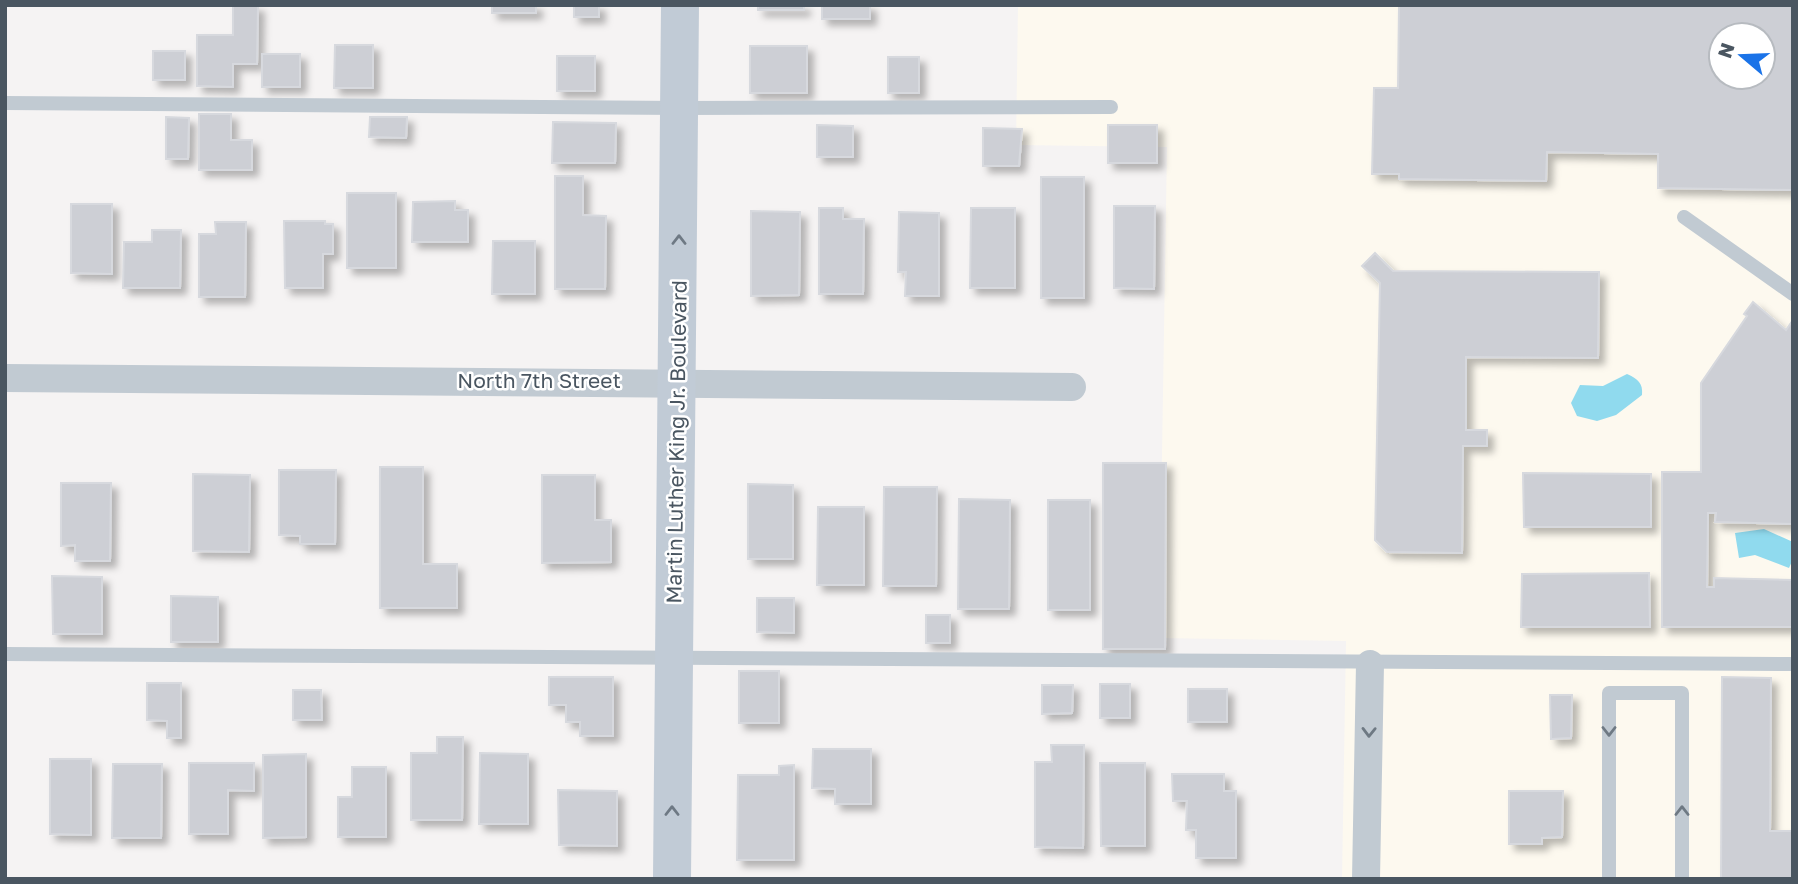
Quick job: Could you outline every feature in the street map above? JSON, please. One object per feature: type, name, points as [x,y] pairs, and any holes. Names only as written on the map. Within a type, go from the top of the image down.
[{"type":"main road","name":"Martin Luther King Jr. Boulevard","points":[[672,879],[680,5]]},
{"type":"street","name":"North 7th Street","points":[[5,378],[678,381],[1072,387]]},
{"type":"street","points":[[1366,879],[1370,664]]},
{"type":"lane","points":[[5,103],[681,108],[1111,107]]},
{"type":"lane","points":[[1684,217],[1793,294]]},
{"type":"lane","points":[[5,654],[1370,664],[1793,664]]},
{"type":"lane","points":[[1609,879],[1609,693],[1658,693],[1682,694],[1682,879]]},
{"type":"shaded area","points":[[1018,5],[1793,5],[1793,879],[1342,879],[1346,641],[1159,638],[1167,147],[1016,145]]},
{"type":"water","points":[[1627,374],[1639,382],[1642,395],[1616,415],[1597,421],[1577,416],[1571,403],[1580,385],[1603,386]]},
{"type":"water","points":[[1764,529],[1793,542],[1793,559],[1789,568],[1755,555],[1739,558],[1735,533]]},
{"type":"building","points":[[492,5],[536,5],[536,13],[492,13]]},
{"type":"building","points":[[574,5],[599,5],[599,17],[574,17]]},
{"type":"building","points":[[758,5],[804,5],[804,10],[758,10]]},
{"type":"building","points":[[822,5],[870,5],[870,19],[822,19]]},
{"type":"building","points":[[1399,5],[1793,5],[1793,190],[1658,188],[1658,154],[1547,152],[1546,181],[1399,179],[1399,174],[1372,174],[1374,88],[1398,88]]},
{"type":"building","points":[[233,6],[258,6],[257,64],[233,64],[233,87],[197,86],[197,35],[233,35]]},
{"type":"building","points":[[335,45],[373,45],[373,88],[334,88]]},
{"type":"building","points":[[750,46],[807,46],[807,93],[750,93]]},
{"type":"building","points":[[153,51],[185,51],[185,80],[153,80]]},
{"type":"building","points":[[262,54],[300,54],[300,87],[262,87]]},
{"type":"building","points":[[557,56],[595,56],[595,91],[557,91]]},
{"type":"building","points":[[888,57],[919,57],[919,93],[888,93]]},
{"type":"building","points":[[199,114],[231,114],[231,140],[252,140],[252,170],[199,170]]},
{"type":"building","points":[[166,117],[189,118],[188,159],[166,159]]},
{"type":"building","points":[[370,117],[407,117],[406,138],[369,137]]},
{"type":"building","points":[[553,122],[616,123],[615,163],[552,163]]},
{"type":"building","points":[[817,125],[853,126],[853,157],[817,157]]},
{"type":"building","points":[[1108,125],[1157,125],[1157,163],[1108,163]]},
{"type":"building","points":[[983,128],[1022,129],[1019,166],[983,166]]},
{"type":"building","points":[[555,176],[583,176],[583,215],[606,216],[605,289],[555,289]]},
{"type":"building","points":[[1041,177],[1084,177],[1084,298],[1041,298]]},
{"type":"building","points":[[347,193],[396,193],[396,268],[347,268]]},
{"type":"building","points":[[455,201],[455,210],[468,210],[468,242],[412,242],[413,202]]},
{"type":"building","points":[[71,204],[112,204],[112,274],[71,273]]},
{"type":"building","points":[[1114,206],[1155,206],[1154,289],[1114,288]]},
{"type":"building","points":[[819,208],[843,208],[843,219],[864,219],[863,294],[819,294]]},
{"type":"building","points":[[971,208],[1015,208],[1015,288],[970,288]]},
{"type":"building","points":[[751,211],[800,212],[799,295],[751,296]]},
{"type":"building","points":[[899,212],[939,213],[939,296],[905,296],[906,272],[898,272]]},
{"type":"building","points":[[284,221],[325,221],[325,224],[333,224],[333,254],[323,254],[323,288],[285,288]]},
{"type":"building","points":[[215,222],[246,222],[245,297],[199,297],[199,234],[216,234]]},
{"type":"building","points":[[152,230],[181,230],[180,288],[123,288],[124,242],[152,242]]},
{"type":"building","points":[[493,241],[535,241],[535,294],[492,294]]},
{"type":"building","points":[[1375,253],[1393,271],[1599,272],[1598,358],[1466,357],[1466,430],[1487,430],[1487,446],[1463,446],[1462,553],[1387,552],[1375,540],[1380,283],[1362,266]]},
{"type":"building","points":[[1753,302],[1786,330],[1793,320],[1793,524],[1715,522],[1716,513],[1708,513],[1707,587],[1714,587],[1714,578],[1793,580],[1793,627],[1662,627],[1662,472],[1701,472],[1701,383],[1747,316],[1744,314]]},
{"type":"building","points":[[1103,463],[1166,463],[1165,649],[1103,649]]},
{"type":"building","points":[[380,467],[423,467],[423,564],[457,564],[457,608],[380,608]]},
{"type":"building","points":[[279,470],[336,470],[335,544],[300,544],[300,536],[279,535]]},
{"type":"building","points":[[1523,473],[1651,474],[1651,527],[1524,527]]},
{"type":"building","points":[[193,474],[250,475],[249,552],[193,551]]},
{"type":"building","points":[[542,475],[595,475],[595,520],[611,520],[611,562],[542,563]]},
{"type":"building","points":[[61,483],[111,483],[110,561],[75,561],[75,545],[61,546]]},
{"type":"building","points":[[748,484],[793,485],[793,559],[748,559]]},
{"type":"building","points":[[884,487],[937,487],[936,586],[883,586]]},
{"type":"building","points":[[959,499],[1010,500],[1009,609],[958,609]]},
{"type":"building","points":[[1048,500],[1090,500],[1090,610],[1048,610]]},
{"type":"building","points":[[818,507],[864,507],[864,585],[817,585]]},
{"type":"building","points":[[1649,573],[1650,627],[1521,627],[1522,574]]},
{"type":"building","points":[[52,576],[102,577],[102,634],[53,634]]},
{"type":"building","points":[[171,596],[218,597],[218,642],[171,642]]},
{"type":"building","points":[[757,598],[794,598],[794,633],[757,632]]},
{"type":"building","points":[[926,615],[950,615],[950,643],[926,643]]},
{"type":"building","points":[[739,671],[779,671],[779,723],[739,723]]},
{"type":"building","points":[[549,677],[613,677],[613,736],[580,736],[580,722],[566,722],[566,705],[549,705]]},
{"type":"building","points":[[1722,677],[1771,678],[1770,831],[1793,831],[1793,879],[1721,879]]},
{"type":"building","points":[[147,683],[181,683],[181,738],[167,738],[167,721],[147,720]]},
{"type":"building","points":[[1100,684],[1130,684],[1130,718],[1100,718]]},
{"type":"building","points":[[1042,685],[1073,685],[1072,713],[1042,714]]},
{"type":"building","points":[[1188,689],[1227,689],[1227,722],[1188,722]]},
{"type":"building","points":[[293,690],[321,690],[322,720],[293,720]]},
{"type":"building","points":[[1550,695],[1572,695],[1571,738],[1551,739]]},
{"type":"building","points":[[437,737],[463,737],[462,820],[411,820],[411,753],[437,753]]},
{"type":"building","points":[[1051,745],[1084,745],[1083,848],[1035,847],[1035,762],[1052,762]]},
{"type":"building","points":[[813,749],[871,749],[871,804],[835,804],[835,789],[812,788]]},
{"type":"building","points":[[480,753],[528,754],[528,824],[479,824]]},
{"type":"building","points":[[306,754],[306,837],[263,838],[263,755]]},
{"type":"building","points":[[50,759],[91,759],[91,835],[50,834]]},
{"type":"building","points":[[189,763],[254,763],[254,791],[228,790],[228,834],[189,834]]},
{"type":"building","points":[[1100,763],[1145,763],[1145,846],[1101,846]]},
{"type":"building","points":[[113,764],[162,764],[161,838],[112,838]]},
{"type":"building","points":[[794,765],[794,860],[737,860],[738,775],[779,775],[779,766]]},
{"type":"building","points":[[352,767],[386,767],[386,837],[338,837],[338,797],[352,797]]},
{"type":"building","points":[[1172,774],[1224,774],[1224,791],[1236,791],[1236,858],[1196,858],[1196,830],[1186,830],[1187,801],[1173,801]]},
{"type":"building","points":[[558,790],[617,791],[617,846],[559,845]]},
{"type":"building","points":[[1509,791],[1563,791],[1562,837],[1542,838],[1542,844],[1509,844]]}]
